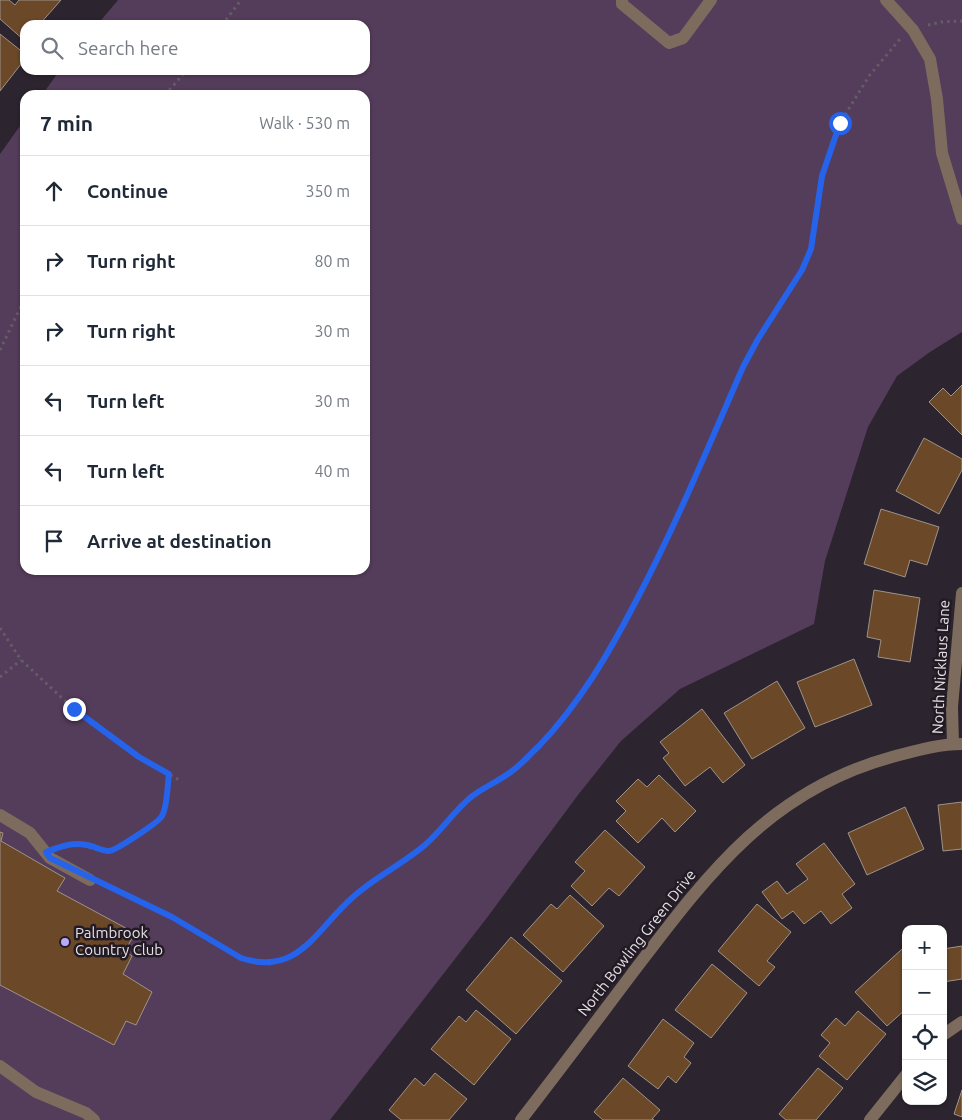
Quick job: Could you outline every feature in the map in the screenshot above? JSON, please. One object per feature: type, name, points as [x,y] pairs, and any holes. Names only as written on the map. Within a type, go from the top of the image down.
[{"type":"street","points":[[622,0],[622,4],[669,43],[684,38],[712,0]]},
{"type":"street","points":[[886,0],[913,30],[930,59],[937,99],[942,154],[962,219]]},
{"type":"street","name":"North Nicklaus Lane","points":[[957,744],[952,707],[962,593]]},
{"type":"street","name":"North Bowling Green Drive","points":[[521,1120],[689,898],[748,835],[794,798],[834,776],[872,762],[924,748],[957,744]]},
{"type":"street","points":[[0,815],[30,833],[50,858],[90,880]]},
{"type":"street","points":[[947,1032],[962,1022]]},
{"type":"street","points":[[0,1066],[36,1092],[86,1113],[94,1120]]},
{"type":"street","points":[[870,1120],[902,1080]]},
{"type":"path","points":[[226,20],[241,0]]},
{"type":"path","points":[[90,880],[172,917],[241,958],[256,963],[271,964],[287,958],[311,942],[354,896],[425,844],[463,804],[512,771],[540,745],[590,683],[614,643],[664,547],[743,367],[758,339],[802,270],[811,249],[826,163],[840,123],[870,76],[901,38],[913,30],[941,22],[962,21]]},
{"type":"path","points":[[169,90],[183,75]]},
{"type":"path","points":[[0,350],[20,308]]},
{"type":"path","points":[[0,628],[21,660],[74,709],[139,757],[179,780]]},
{"type":"path","points":[[0,677],[21,660]]},
{"type":"path","points":[[46,852],[72,844],[86,845],[108,851],[122,846],[138,833],[151,828],[163,815],[169,774]]},
{"type":"shaded area","name":"Palmbrook Country Club","points":[[118,0],[962,0],[962,332],[897,376],[868,427],[825,561],[814,624],[680,689],[621,741],[330,1120],[0,1120],[0,154],[20,126],[20,575],[370,575],[370,90],[46,90],[56,75],[370,75],[370,20],[101,20]]},
{"type":"building","points":[[0,0],[9,0],[15,5],[19,0],[61,0],[43,20],[20,20],[20,37],[0,19]]},
{"type":"building","points":[[0,34],[20,50],[20,65],[0,91]]},
{"type":"building","points":[[962,385],[962,435],[929,402],[943,388],[951,396]]},
{"type":"building","points":[[924,438],[962,459],[962,470],[939,514],[896,491]]},
{"type":"building","points":[[881,509],[939,527],[927,565],[910,560],[905,577],[864,564]]},
{"type":"building","points":[[874,590],[920,598],[910,662],[878,657],[881,640],[867,637]]},
{"type":"building","points":[[854,659],[872,705],[815,727],[797,682]]},
{"type":"building","points":[[777,681],[805,728],[752,759],[724,713]]},
{"type":"building","points":[[702,709],[745,765],[723,783],[710,767],[685,786],[663,758],[669,753],[660,742]]},
{"type":"building","points":[[659,775],[696,811],[675,832],[662,818],[638,843],[616,821],[626,811],[616,801],[638,779],[647,787]]},
{"type":"building","points":[[962,802],[962,849],[943,851],[938,805]]},
{"type":"building","points":[[905,807],[924,849],[867,875],[848,833]]},
{"type":"building","points":[[605,830],[645,867],[619,896],[609,888],[592,906],[571,886],[585,871],[575,862]]},
{"type":"building","name":"Palmbrook Country Club","points":[[0,832],[3,833],[1,841],[65,878],[57,891],[135,933],[125,951],[132,956],[123,974],[152,992],[136,1025],[126,1021],[114,1045],[0,985]]},
{"type":"building","points":[[824,843],[855,884],[842,894],[852,908],[831,924],[821,911],[804,924],[793,911],[782,919],[762,892],[777,881],[787,894],[808,879],[796,864]]},
{"type":"building","points":[[570,895],[604,926],[563,972],[523,935],[551,904],[557,909]]},
{"type":"building","points":[[757,904],[791,932],[767,961],[775,967],[759,986],[718,951]]},
{"type":"building","points":[[511,937],[562,981],[516,1034],[466,990]]},
{"type":"building","points":[[962,946],[962,979],[947,981],[947,948]]},
{"type":"building","points":[[902,949],[902,1013],[887,1026],[855,992]]},
{"type":"building","points":[[712,964],[747,993],[711,1038],[675,1010]]},
{"type":"building","points":[[476,1010],[511,1039],[474,1085],[431,1049],[459,1016],[466,1022]]},
{"type":"building","points":[[858,1011],[886,1034],[847,1080],[819,1056],[830,1043],[821,1035],[836,1018],[845,1026]]},
{"type":"building","points":[[663,1019],[694,1043],[684,1057],[691,1063],[676,1083],[668,1076],[658,1089],[628,1066]]},
{"type":"building","points":[[818,1068],[843,1088],[816,1120],[786,1120],[779,1114]]},
{"type":"building","points":[[435,1073],[467,1099],[449,1120],[401,1120],[389,1110],[415,1078],[424,1086]]},
{"type":"building","points":[[623,1078],[660,1110],[652,1119],[654,1120],[603,1120],[594,1112]]},
{"type":"building","points":[[962,1090],[962,1117],[954,1114]]},
{"type":"place","name":"Palmbrook Country Club","points":[[65,942]]},
{"type":"route","points":[[74,709],[139,757],[169,774],[164,811],[160,819],[151,828],[138,833],[116,850],[108,851],[86,845],[72,844],[59,846],[46,852],[50,858],[90,880],[136,899],[172,917],[241,958],[256,963],[271,964],[287,958],[311,942],[354,896],[404,862],[436,835],[463,804],[474,795],[512,771],[540,745],[590,683],[614,643],[664,547],[743,367],[758,339],[802,270],[811,249],[822,176],[827,156],[840,123]]}]
